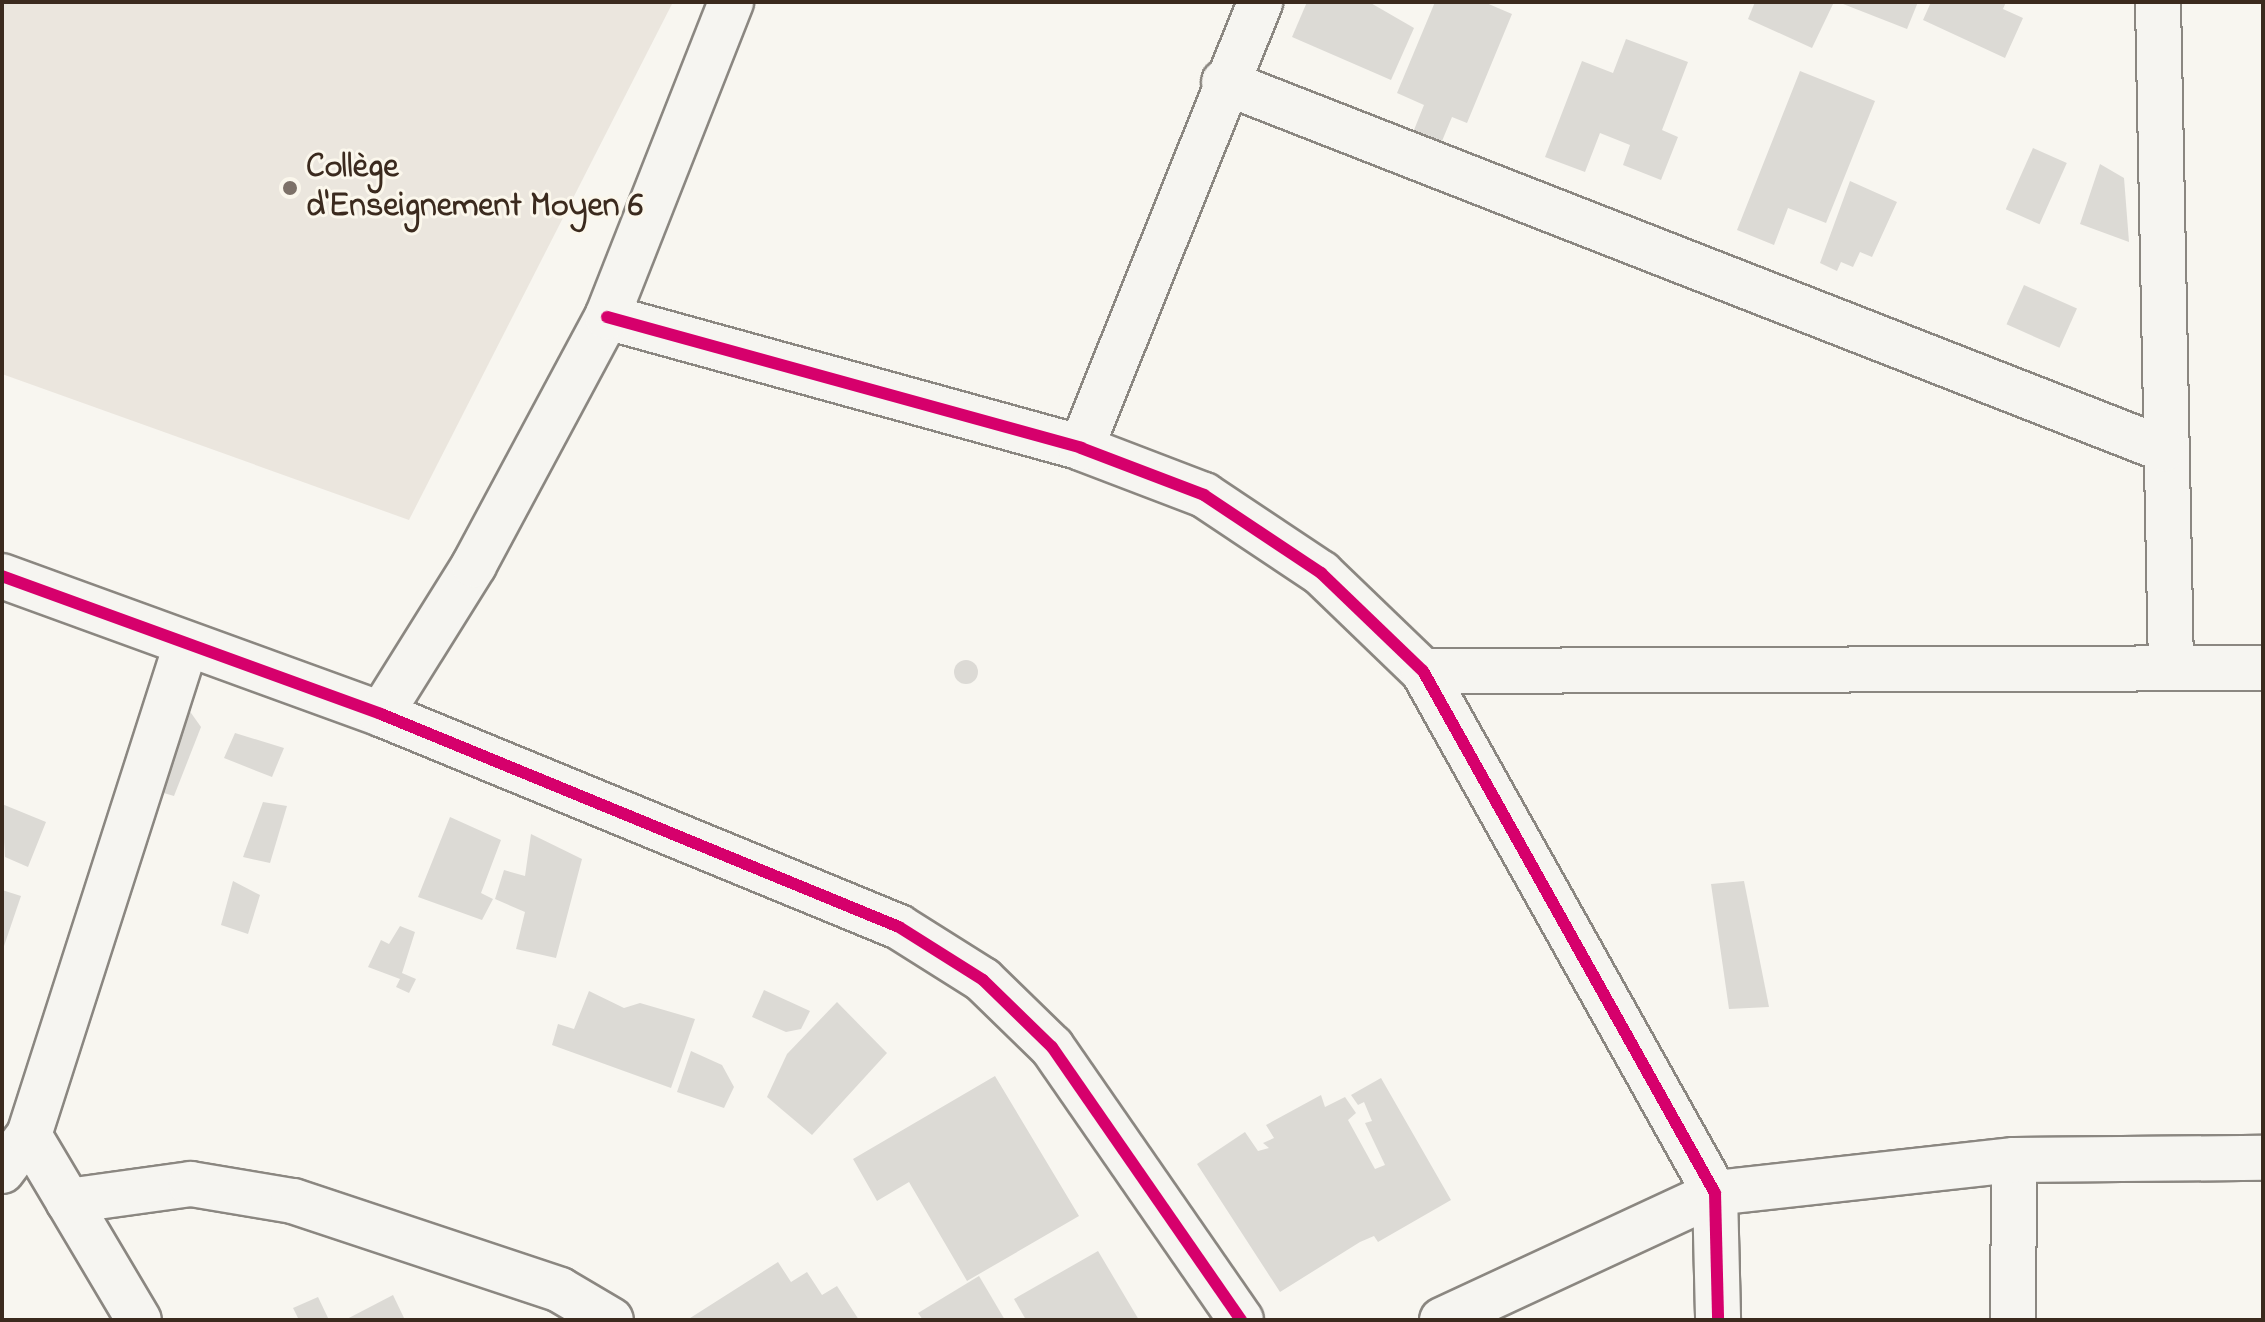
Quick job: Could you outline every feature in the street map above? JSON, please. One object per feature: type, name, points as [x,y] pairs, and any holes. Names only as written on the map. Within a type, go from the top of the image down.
[{"type":"street","points":[[381,714],[474,565],[607,317],[731,2]]},
{"type":"street","points":[[1081,448],[1224,82],[1260,2]]},
{"type":"street","points":[[2158,2],[2163,449],[2171,668]]},
{"type":"street","points":[[1224,82],[2163,449]]},
{"type":"street","points":[[607,317],[1081,448],[1204,495],[1273,534],[1423,671],[1715,1193],[1718,1320]]},
{"type":"street","points":[[2,576],[381,714],[807,884],[899,927],[983,980],[1052,1047],[1241,1320]]},
{"type":"street","points":[[2,1171],[29,1135],[186,645]]},
{"type":"street","points":[[1423,671],[2263,668]]},
{"type":"street","points":[[29,1135],[139,1320]]},
{"type":"street","points":[[1442,1320],[1715,1193],[2014,1160],[2263,1158]]},
{"type":"street","points":[[2013,1320],[2014,1160]]},
{"type":"street","points":[[68,1201],[191,1184],[293,1201],[560,1290],[611,1320]]},
{"type":"shaded area","name":"Collège d'Enseignement Moyen 6","points":[[2,2],[673,2],[409,520],[2,374]]},
{"type":"building","points":[[1307,2],[1369,2],[1414,28],[1391,80],[1292,37]]},
{"type":"building","points":[[1435,2],[1484,2],[1512,14],[1467,123],[1452,117],[1442,141],[1414,130],[1424,105],[1397,93]]},
{"type":"building","points":[[1755,2],[1834,2],[1812,48],[1748,19]]},
{"type":"building","points":[[1838,2],[1918,2],[1907,29]]},
{"type":"building","points":[[1931,2],[2006,2],[2003,9],[2023,18],[2005,58],[1923,20]]},
{"type":"building","points":[[1626,39],[1688,62],[1662,130],[1678,137],[1661,180],[1623,165],[1630,145],[1600,133],[1585,172],[1545,157],[1582,61],[1613,73]]},
{"type":"building","points":[[1800,71],[1875,101],[1826,223],[1788,208],[1774,245],[1737,230]]},
{"type":"building","points":[[2033,148],[2067,163],[2040,224],[2006,209]]},
{"type":"building","points":[[2100,164],[2124,178],[2129,242],[2080,224]]},
{"type":"building","points":[[1850,181],[1897,202],[1872,257],[1860,252],[1853,267],[1841,262],[1837,271],[1820,263]]},
{"type":"building","points":[[2024,285],[2077,309],[2059,348],[2007,324]]},
{"type":"building","points":[[961,660],[971,660],[978,667],[978,677],[971,684],[961,684],[954,677],[954,667]]},
{"type":"building","points":[[179,696],[201,727],[174,796],[150,789]]},
{"type":"building","points":[[235,733],[284,748],[272,777],[224,758]]},
{"type":"building","points":[[263,802],[287,806],[270,863],[243,857]]},
{"type":"building","points":[[2,804],[46,822],[28,867],[5,857]]},
{"type":"building","points":[[450,817],[501,840],[481,893],[493,899],[482,920],[418,897]]},
{"type":"building","points":[[531,834],[582,859],[556,958],[516,949],[525,912],[495,899],[504,870],[525,876]]},
{"type":"building","points":[[233,881],[260,895],[248,934],[221,925]]},
{"type":"building","points":[[1744,881],[1769,1007],[1729,1009],[1711,884]]},
{"type":"building","points":[[2,890],[21,896],[3,949],[2,949]]},
{"type":"building","points":[[400,926],[415,932],[402,973],[416,979],[409,993],[396,987],[400,979],[368,967],[381,940],[389,944]]},
{"type":"building","points":[[764,990],[810,1011],[801,1029],[786,1032],[752,1017]]},
{"type":"building","points":[[589,991],[624,1008],[640,1003],[695,1019],[671,1088],[552,1045],[558,1024],[574,1029]]},
{"type":"building","points":[[837,1002],[887,1053],[812,1135],[767,1097],[787,1054]]},
{"type":"building","points":[[691,1051],[722,1065],[734,1087],[724,1108],[677,1092]]},
{"type":"building","points":[[995,1076],[1079,1216],[967,1281],[909,1182],[877,1201],[853,1159]]},
{"type":"building","points":[[1381,1078],[1451,1200],[1378,1242],[1374,1236],[1360,1242],[1280,1292],[1197,1164],[1245,1132],[1258,1151],[1269,1148],[1263,1143],[1274,1138],[1266,1125],[1321,1095],[1325,1107],[1345,1097],[1356,1113],[1348,1120],[1375,1169],[1385,1165],[1365,1123],[1372,1121],[1364,1102],[1358,1105],[1351,1095]]},
{"type":"building","points":[[1098,1251],[1139,1320],[1026,1320],[1014,1299]]},
{"type":"building","points":[[778,1262],[791,1282],[807,1272],[822,1295],[837,1286],[859,1320],[687,1320]]},
{"type":"building","points":[[979,1276],[1005,1320],[923,1320],[918,1313]]},
{"type":"building","points":[[393,1295],[405,1320],[345,1320]]},
{"type":"building","points":[[318,1297],[329,1320],[299,1320],[293,1308]]},
{"type":"cycle path","points":[[607,317],[1081,448],[1204,495],[1321,573],[1423,671],[1715,1193],[1718,1320]]},
{"type":"cycle path","points":[[2,576],[381,714],[899,927],[983,980],[1052,1047],[1241,1320]]},
{"type":"place","name":"Collège d'Enseignement Moyen 6","points":[[290,188]]}]
